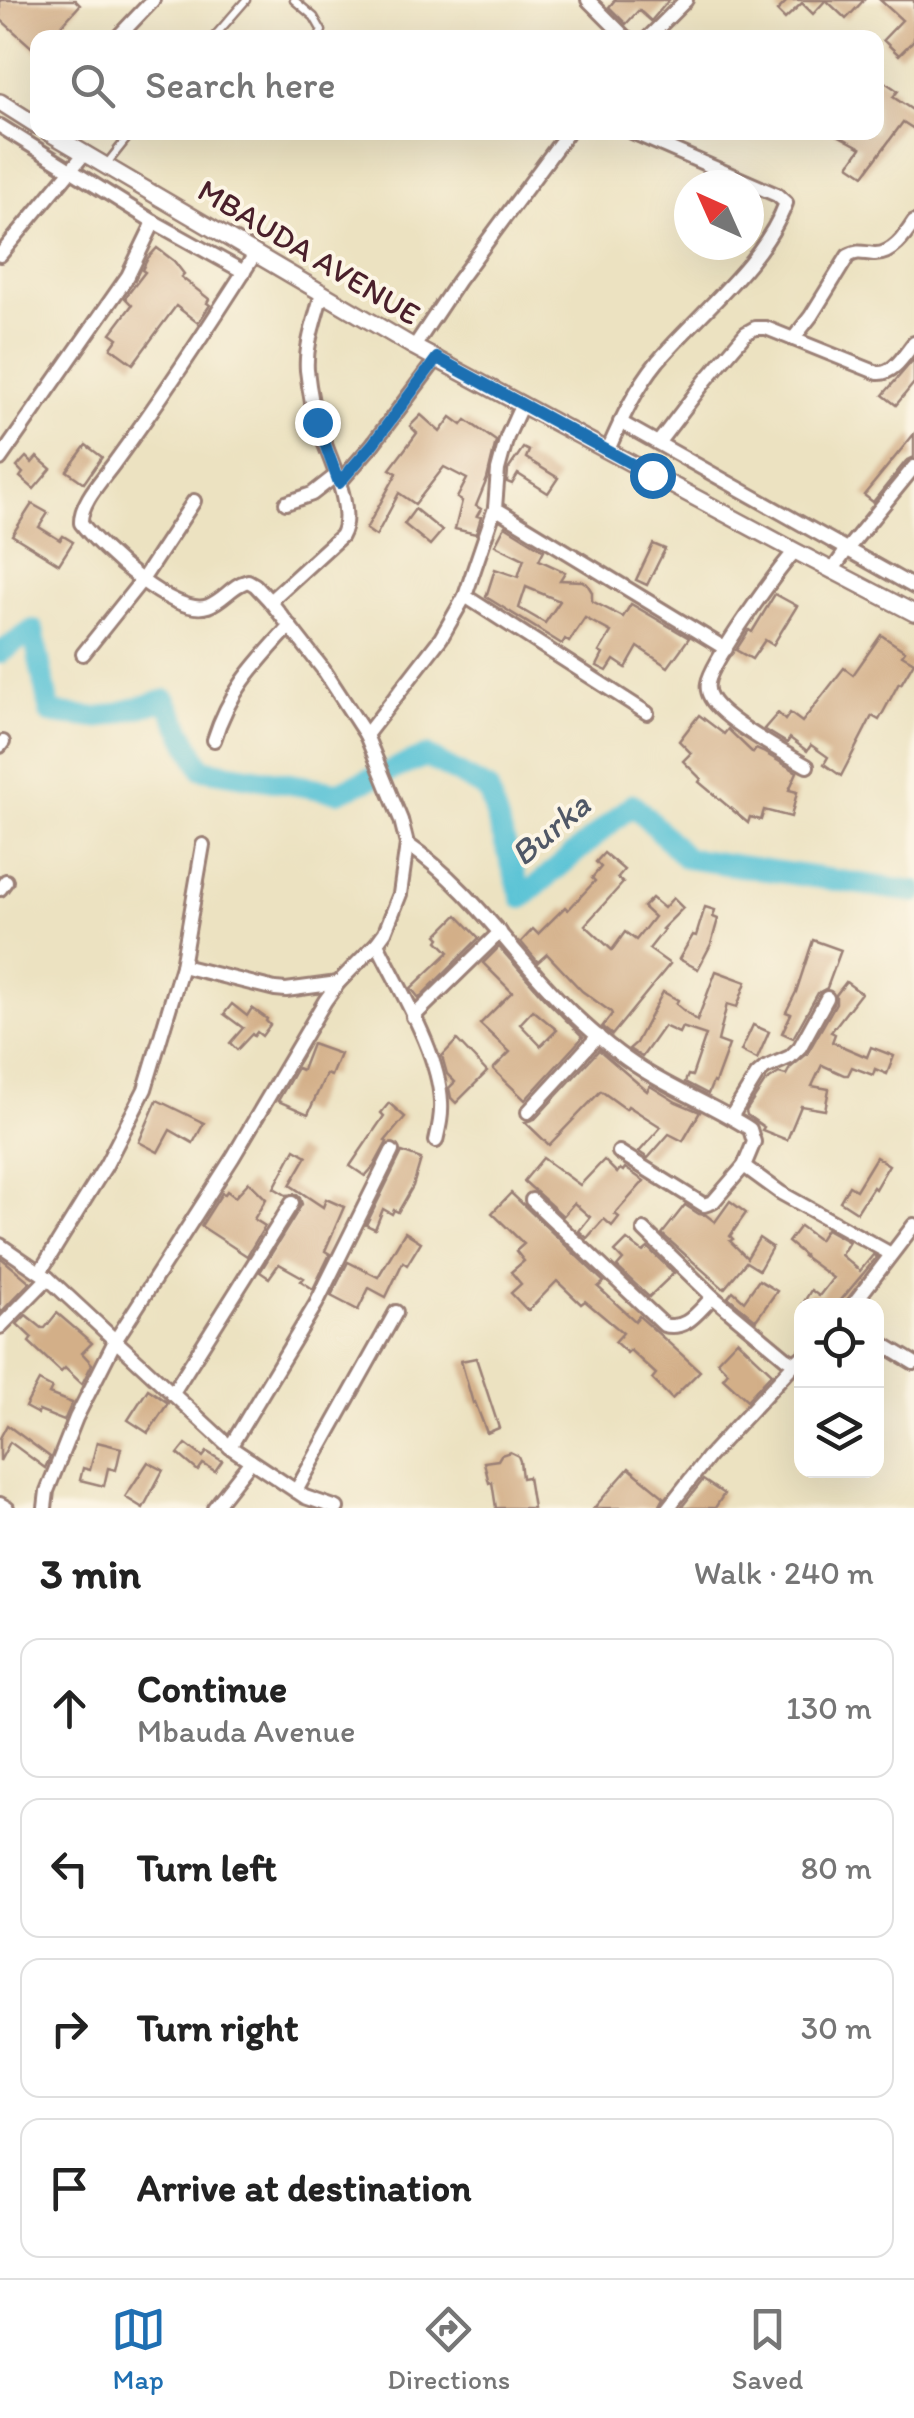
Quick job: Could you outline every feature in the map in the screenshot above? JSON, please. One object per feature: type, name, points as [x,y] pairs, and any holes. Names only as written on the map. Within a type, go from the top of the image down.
[{"type":"street","points":[[125,30],[153,0]]},
{"type":"street","points":[[588,0],[618,30]]},
{"type":"street","points":[[656,30],[686,0]]},
{"type":"street","name":"MBAUDA AVENUE","points":[[0,102],[30,121]]},
{"type":"street","points":[[0,126],[154,222],[244,272]]},
{"type":"street","name":"MBAUDA AVENUE","points":[[62,140],[414,347],[914,613]]},
{"type":"street","points":[[414,347],[562,140]]},
{"type":"street","points":[[608,450],[642,382],[753,261],[786,203],[778,194],[651,140]]},
{"type":"street","points":[[0,254],[85,154]]},
{"type":"street","points":[[0,459],[128,276],[154,222]]},
{"type":"street","points":[[794,339],[848,256],[856,251],[882,254],[890,250],[914,222]]},
{"type":"street","points":[[45,1508],[47,1491],[76,1418],[115,1341],[338,983],[377,944],[400,894],[407,844],[366,735],[324,670],[270,601],[248,581],[208,606],[185,606],[142,580],[81,523],[82,510],[98,485],[171,386],[256,254]]},
{"type":"street","points":[[270,601],[341,536],[346,526],[337,480],[317,422],[307,365],[322,293]]},
{"type":"street","points":[[658,443],[706,380],[746,333],[755,328],[766,328],[886,374],[914,343]]},
{"type":"street","points":[[286,503],[337,480],[372,445],[437,358]]},
{"type":"street","points":[[366,735],[441,638],[465,596],[495,508],[498,470],[507,438],[522,404]]},
{"type":"street","points":[[620,422],[914,587]]},
{"type":"street","points":[[832,571],[914,468]]},
{"type":"street","points":[[83,654],[142,580],[194,500]]},
{"type":"street","points":[[495,508],[726,649]]},
{"type":"street","points":[[794,551],[726,649],[707,688],[716,705],[758,738],[807,766]]},
{"type":"street","points":[[465,596],[648,713]]},
{"type":"street","points":[[214,740],[235,692],[290,626]]},
{"type":"street","points":[[407,844],[457,886],[569,1010],[598,1036],[645,1072],[731,1117],[754,1136],[744,1166],[713,1202],[704,1205],[619,1152]]},
{"type":"street","points":[[0,1327],[44,1275],[144,1089],[182,966],[204,845]]},
{"type":"street","points":[[413,1016],[500,932]]},
{"type":"street","points":[[377,944],[429,1049],[439,1086],[441,1115],[436,1141]]},
{"type":"street","points":[[182,966],[275,989],[338,983]]},
{"type":"street","points":[[731,1117],[757,1074],[800,1047],[827,998]]},
{"type":"street","points":[[528,1112],[598,1036]]},
{"type":"street","points":[[230,1447],[316,1304],[392,1151]]},
{"type":"street","points":[[744,1166],[781,1194],[892,1254]]},
{"type":"street","points":[[532,1200],[664,1325],[684,1325],[713,1297]]},
{"type":"street","points":[[172,1394],[292,1203]]},
{"type":"street","points":[[858,1298],[914,1225]]},
{"type":"street","points":[[644,1230],[776,1351],[794,1358]]},
{"type":"street","points":[[0,1245],[44,1275],[230,1447],[300,1499],[337,1508]]},
{"type":"street","points":[[300,1499],[396,1312]]},
{"type":"street","points":[[884,1345],[914,1363]]},
{"type":"street","points":[[668,1508],[708,1457],[794,1364]]},
{"type":"street","points":[[214,1508],[250,1461]]},
{"type":"street","points":[[0,1504],[7,1508]]},
{"type":"lane","points":[[219,30],[246,0]]},
{"type":"lane","points":[[294,0],[322,30]]},
{"type":"lane","points":[[106,166],[126,140]]},
{"type":"building","points":[[0,0],[75,0],[80,5],[57,30],[30,30],[30,46],[0,19]]},
{"type":"building","points":[[615,0],[669,0],[651,21],[639,10],[626,24],[609,7]]},
{"type":"building","points":[[788,0],[826,0],[813,14],[802,3],[785,19],[777,11]]},
{"type":"building","points":[[826,0],[864,0],[846,19]]},
{"type":"building","points":[[880,0],[914,0],[914,40],[899,55],[884,39],[902,20]]},
{"type":"building","points":[[884,81],[898,91],[893,97],[914,111],[914,129],[903,122],[864,175],[849,165],[861,148],[846,140],[884,140]]},
{"type":"building","points":[[157,248],[174,261],[184,274],[181,277],[209,299],[210,305],[198,323],[176,306],[133,364],[111,348],[118,338],[111,333],[132,305],[125,298]]},
{"type":"building","points":[[914,359],[914,383],[896,405],[883,395]]},
{"type":"building","points":[[421,415],[440,432],[451,417],[462,425],[466,420],[496,441],[476,506],[481,509],[477,516],[481,517],[476,534],[455,529],[462,501],[457,498],[467,479],[444,467],[415,504],[399,493],[376,536],[366,529],[397,473],[390,469],[417,433],[410,426]]},
{"type":"building","points":[[914,434],[914,457],[906,461],[873,502],[864,495]]},
{"type":"building","points":[[86,445],[102,457],[84,483],[67,471]]},
{"type":"building","points":[[523,448],[529,451],[526,458],[558,478],[548,493],[518,474],[512,484],[507,482],[508,470]]},
{"type":"building","points":[[26,457],[32,463],[37,457],[51,469],[34,489],[20,477],[23,473],[17,467]]},
{"type":"building","points":[[32,504],[48,513],[39,527],[60,540],[63,536],[73,542],[59,564],[12,535]]},
{"type":"building","points":[[415,509],[442,531],[430,545],[404,524]]},
{"type":"building","points":[[505,526],[544,550],[539,560],[565,572],[560,580],[587,584],[592,601],[623,617],[631,604],[689,638],[668,667],[638,647],[626,668],[614,660],[607,671],[597,666],[603,654],[599,652],[611,632],[585,618],[569,642],[565,639],[562,644],[486,597],[495,569],[518,577],[524,559],[495,545]],"holes":[[[526,587],[560,601],[545,623],[519,608]]]},
{"type":"building","points":[[653,544],[665,549],[647,585],[636,580]]},
{"type":"building","points":[[775,594],[797,606],[773,645],[765,640],[752,659],[736,650]]},
{"type":"building","points":[[881,635],[914,662],[879,720],[872,716],[841,776],[824,764],[828,757],[811,745],[807,751],[790,738],[787,743],[764,729],[778,713],[785,720],[790,713],[802,722],[844,668],[853,675]]},
{"type":"building","points":[[699,715],[724,734],[728,729],[753,753],[756,749],[763,752],[797,772],[789,790],[797,792],[791,817],[764,810],[761,820],[750,817],[748,823],[699,782],[701,779],[683,761],[691,753],[679,741]]},
{"type":"building","points":[[604,853],[624,870],[617,878],[623,883],[585,925],[612,950],[625,932],[636,940],[654,917],[643,907],[652,898],[664,908],[673,898],[683,908],[649,949],[670,964],[612,1035],[602,1027],[611,1012],[582,991],[547,954],[538,962],[521,942],[533,929],[538,934],[565,907],[568,910],[595,881],[592,878],[601,867],[596,862]]},
{"type":"building","points":[[705,907],[715,910],[713,917],[718,919],[698,969],[679,959],[693,935],[696,936]]},
{"type":"building","points":[[457,915],[479,938],[419,998],[411,988],[449,952],[437,935]]},
{"type":"building","points":[[813,940],[841,950],[827,988],[818,993],[793,1038],[782,1033],[791,1014],[786,1012]]},
{"type":"building","points":[[499,947],[583,1037],[525,1100],[493,1069],[510,1052],[480,1024],[512,992],[483,963]],"holes":[[[533,1010],[557,1030],[541,1046],[520,1024]]]},
{"type":"building","points":[[716,971],[746,982],[737,1007],[727,1004],[718,1041],[729,1045],[708,1094],[685,1082],[688,1075],[692,1076],[706,1035],[682,1027],[679,1033],[664,1026],[642,1057],[629,1049],[663,992],[678,1000],[676,1004],[697,1021]]},
{"type":"building","points":[[846,982],[861,993],[831,1032],[835,1034],[832,1042],[867,1057],[871,1047],[894,1056],[887,1074],[875,1069],[873,1075],[852,1067],[844,1075],[822,1065],[812,1086],[829,1089],[825,1110],[801,1106],[787,1140],[762,1130],[764,1127],[746,1111],[765,1082],[779,1073],[786,1075],[807,1054]]},
{"type":"building","points":[[232,1004],[247,1016],[252,1008],[270,1025],[262,1036],[252,1034],[237,1050],[230,1043],[243,1028],[224,1014]]},
{"type":"building","points":[[753,1025],[769,1032],[757,1059],[741,1051]]},
{"type":"building","points":[[457,1040],[487,1072],[456,1103],[449,1088],[455,1082],[447,1074],[442,1056]]},
{"type":"building","points":[[312,1044],[340,1054],[308,1114],[278,1101],[297,1068],[302,1070]]},
{"type":"building","points":[[599,1050],[647,1091],[650,1086],[700,1112],[683,1141],[669,1134],[648,1158],[639,1152],[661,1127],[601,1091],[549,1145],[525,1122],[535,1119]]},
{"type":"building","points":[[157,1100],[204,1123],[193,1143],[170,1130],[158,1152],[139,1142]]},
{"type":"building","points":[[389,1103],[405,1117],[385,1141],[365,1176],[350,1166]]},
{"type":"building","points":[[295,1149],[307,1156],[290,1185],[323,1207],[326,1199],[344,1207],[325,1251],[330,1254],[313,1289],[301,1281],[304,1278],[279,1264],[269,1278],[260,1272],[302,1204],[296,1194],[286,1195],[274,1188]]},
{"type":"building","points":[[402,1152],[421,1159],[413,1186],[398,1212],[394,1210],[392,1214],[383,1209],[375,1229],[366,1225]]},
{"type":"building","points":[[876,1157],[889,1165],[857,1212],[840,1201],[849,1186],[856,1190]]},
{"type":"building","points":[[543,1158],[580,1185],[604,1160],[617,1173],[625,1168],[644,1181],[615,1214],[619,1217],[612,1226],[604,1219],[587,1238],[579,1231],[590,1217],[574,1203],[563,1216],[524,1181]]},
{"type":"building","points":[[249,1182],[266,1199],[254,1219],[265,1226],[247,1256],[201,1226],[222,1193],[227,1191],[235,1197]]},
{"type":"building","points":[[511,1193],[604,1282],[598,1287],[635,1321],[639,1316],[700,1371],[672,1399],[652,1379],[656,1374],[615,1342],[623,1333],[585,1301],[581,1304],[557,1281],[528,1311],[511,1293],[521,1284],[511,1272],[524,1261],[516,1251],[524,1244],[492,1213]]},
{"type":"building","points":[[730,1201],[746,1213],[730,1241],[747,1258],[759,1238],[772,1247],[759,1270],[746,1262],[724,1289],[662,1234],[685,1205],[715,1222]]},
{"type":"building","points":[[800,1226],[819,1240],[826,1229],[849,1242],[841,1255],[860,1271],[873,1255],[877,1257],[843,1298],[806,1298],[811,1290],[819,1296],[833,1278],[788,1242]]},
{"type":"building","points":[[405,1232],[421,1242],[407,1265],[403,1262],[386,1297],[369,1288],[358,1310],[331,1296],[348,1262],[378,1277]]},
{"type":"building","points":[[627,1240],[643,1252],[648,1248],[674,1273],[649,1297],[617,1267],[623,1260],[615,1252]]},
{"type":"building","points":[[0,1257],[30,1282],[0,1313]]},
{"type":"building","points":[[759,1280],[777,1291],[756,1320],[728,1297],[733,1291],[744,1301]]},
{"type":"building","points":[[57,1313],[92,1343],[82,1353],[92,1364],[82,1384],[65,1368],[61,1372],[29,1342],[32,1338],[17,1324],[26,1315],[45,1328]]},
{"type":"building","points":[[737,1340],[772,1373],[747,1400],[723,1378],[728,1372],[717,1361]]},
{"type":"building","points":[[476,1358],[499,1428],[487,1433],[461,1361]]},
{"type":"building","points":[[39,1381],[52,1388],[49,1394],[72,1403],[64,1421],[25,1407]]},
{"type":"building","points":[[148,1389],[168,1403],[148,1433],[128,1420]]},
{"type":"building","points":[[7,1425],[50,1457],[45,1468],[10,1442],[0,1461],[0,1438]]},
{"type":"building","points":[[97,1442],[121,1448],[116,1470],[108,1468],[104,1486],[80,1480],[83,1468],[90,1470]]},
{"type":"building","points":[[186,1444],[203,1457],[207,1452],[222,1461],[215,1471],[203,1464],[198,1471],[178,1454]]},
{"type":"building","points":[[510,1452],[518,1456],[522,1478],[528,1477],[533,1508],[496,1508],[484,1462],[498,1460]]},
{"type":"building","points":[[148,1462],[163,1470],[143,1508],[125,1497]]},
{"type":"building","points":[[629,1468],[664,1497],[658,1508],[594,1508]]},
{"type":"building","points":[[703,1480],[724,1494],[715,1508],[681,1508]]},
{"type":"waterway","name":"Burka","points":[[0,653],[33,630],[50,713],[99,718],[166,700],[202,769],[338,792],[426,756],[488,790],[522,898],[633,804],[686,858],[914,892]]},
{"type":"route","points":[[317,422],[339,483],[437,358],[652,475]]}]
